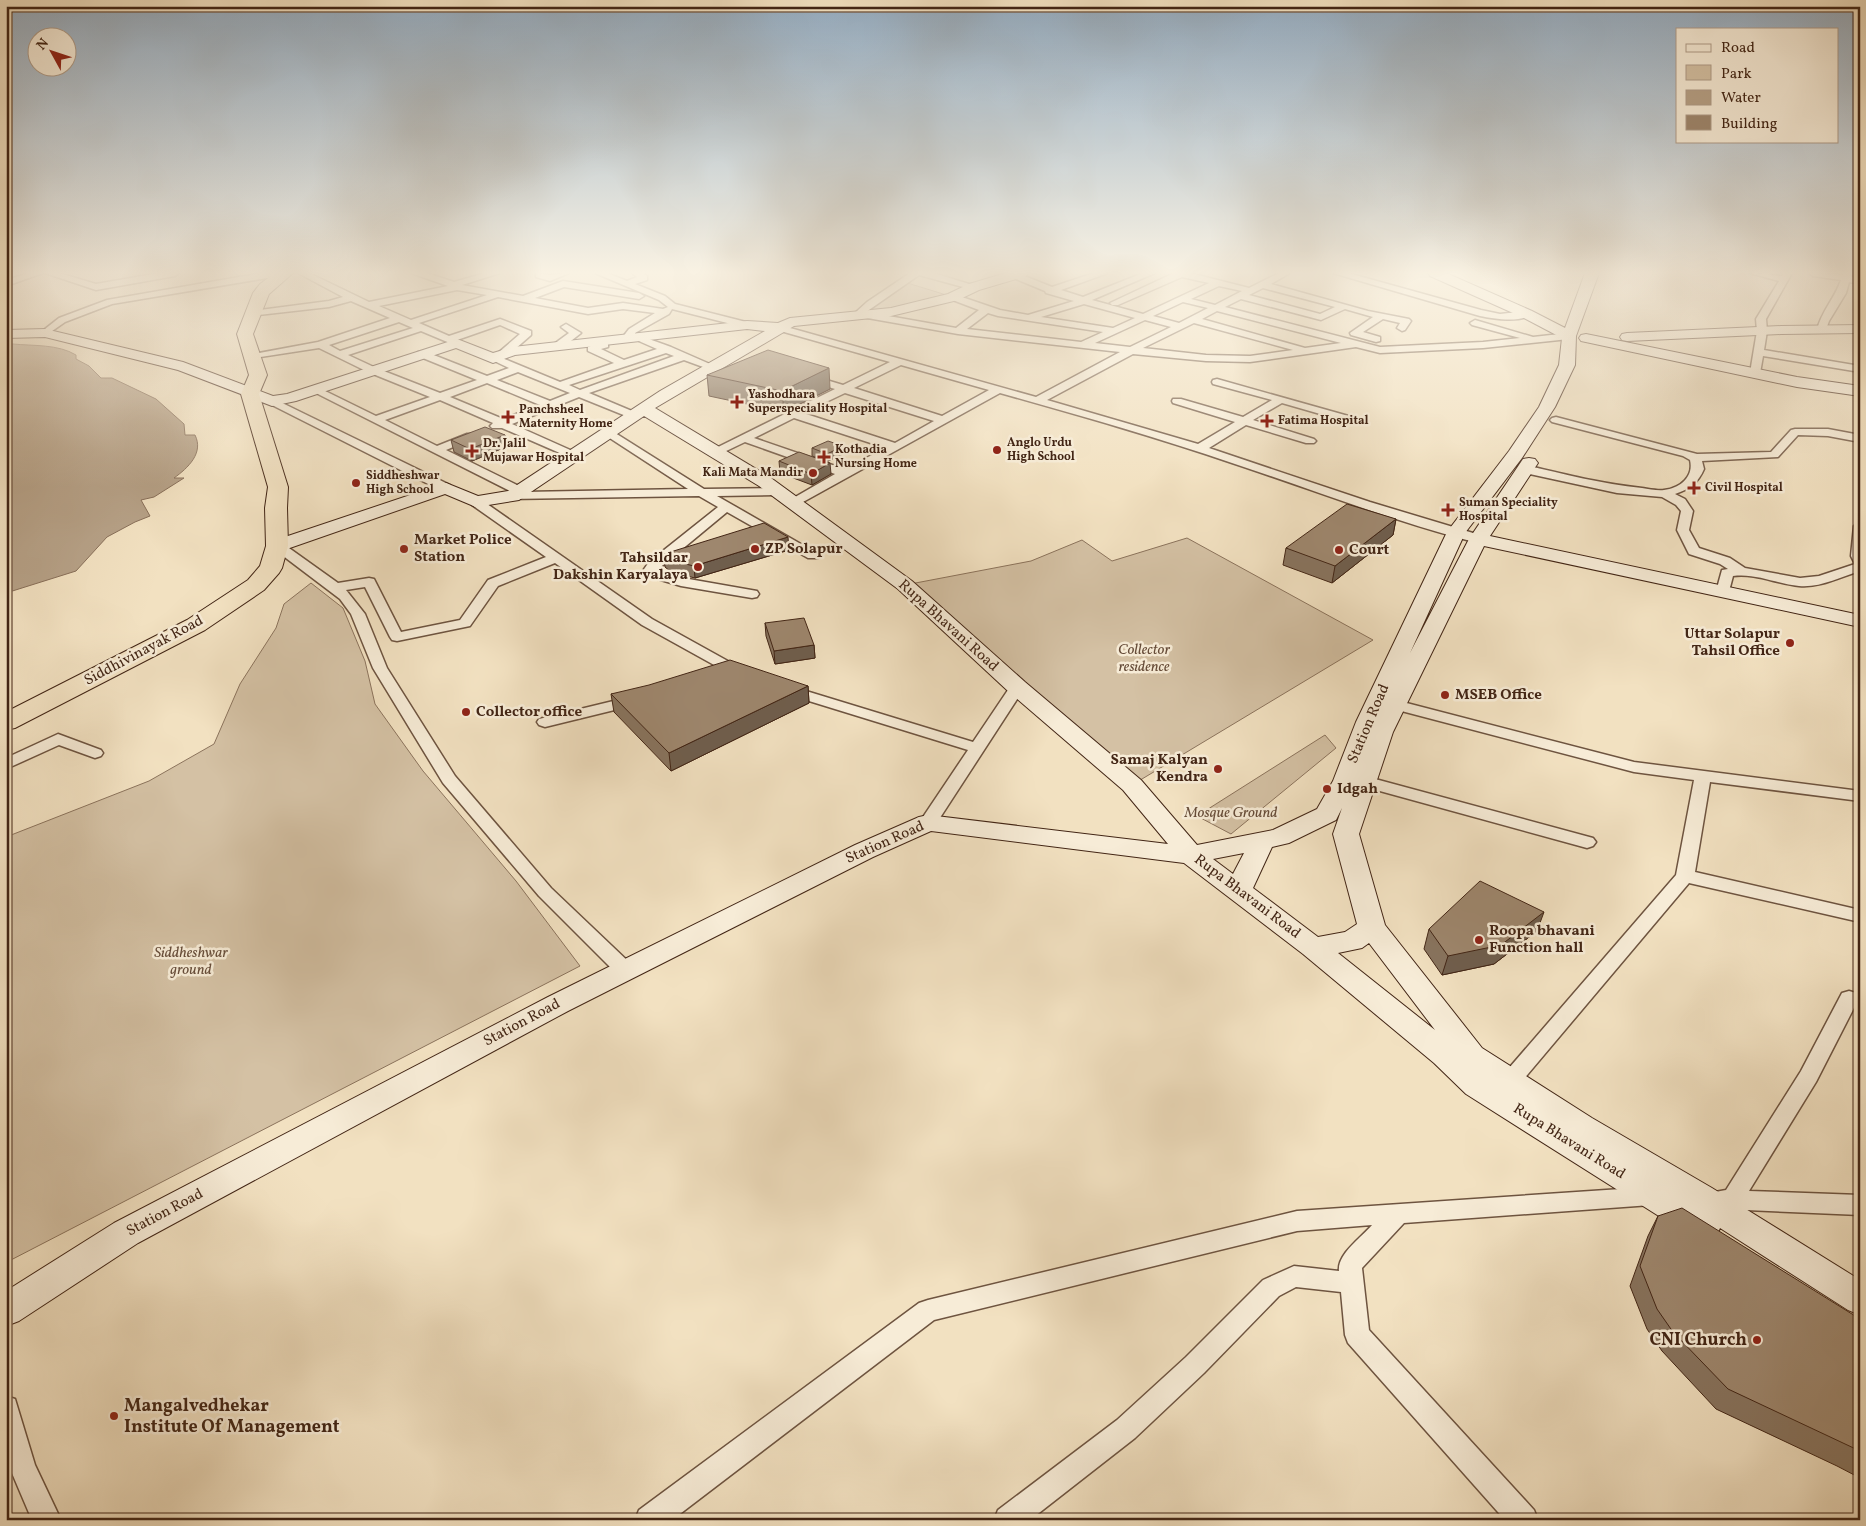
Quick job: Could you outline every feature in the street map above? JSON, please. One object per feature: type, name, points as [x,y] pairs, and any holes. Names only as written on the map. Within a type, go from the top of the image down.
[{"type":"highway","points":[[6,714],[203,612],[273,560],[278,487],[250,394],[258,375],[248,344]]},
{"type":"highway","name":"Siddhivinayak Road","points":[[6,722],[196,625],[256,585],[273,560]]},
{"type":"main road","points":[[91,344],[183,367],[272,401],[290,398],[315,390],[445,344]]},
{"type":"main road","name":"Rupa Bhavani Road","points":[[463,344],[498,356]]},
{"type":"main road","points":[[498,356],[513,351],[575,344]]},
{"type":"main road","points":[[273,560],[446,488],[476,502],[516,494],[666,394],[754,344]]},
{"type":"main road","name":"Station Road","points":[[6,1310],[126,1233],[558,1004],[864,851],[928,822],[1191,855],[1280,837],[1327,814],[1345,781],[1367,722],[1456,532],[1497,480],[1547,406],[1577,344]]},
{"type":"main road","points":[[1582,344],[1581,366],[1556,420],[1478,539],[1381,732],[1346,834],[1372,928],[1471,1056],[1581,1127],[1716,1198],[1860,1299]]},
{"type":"main road","points":[[1640,344],[1755,373],[1860,392]]},
{"type":"main road","name":"Rupa Bhavani Road","points":[[640,412],[716,452],[777,490],[904,585],[1017,687],[1132,785],[1191,855],[1313,947],[1445,1055],[1477,1086],[1860,1325]]},
{"type":"main road","points":[[1478,539],[1860,621]]},
{"type":"main road","points":[[1238,891],[1262,841]]},
{"type":"main road","points":[[1313,947],[1352,941],[1372,928]]},
{"type":"street","points":[[340,354],[371,344]]},
{"type":"street","points":[[498,356],[513,344]]},
{"type":"street","points":[[602,344],[604,345],[592,349],[624,364]]},
{"type":"street","points":[[652,344],[714,368]]},
{"type":"street","points":[[837,344],[1038,400],[1200,448],[1366,505],[1478,539]]},
{"type":"street","points":[[1074,344],[1206,358],[1250,359],[1354,344]]},
{"type":"street","points":[[1038,400],[1144,344]]},
{"type":"street","points":[[1285,344],[1309,351]]},
{"type":"street","points":[[1356,344],[1380,350],[1473,344]]},
{"type":"street","points":[[1755,373],[1760,344]]},
{"type":"street","points":[[252,357],[320,345],[372,370],[438,396],[573,455]]},
{"type":"street","points":[[560,385],[667,349]]},
{"type":"street","points":[[1759,352],[1860,368]]},
{"type":"street","points":[[422,354],[551,405]]},
{"type":"street","points":[[737,355],[755,361]]},
{"type":"street","name":"Rupa Bhavani Road","points":[[498,356],[519,368],[580,393],[640,412]]},
{"type":"street","points":[[436,450],[580,393],[684,356]]},
{"type":"street","points":[[1804,359],[1860,361]]},
{"type":"street","points":[[716,452],[899,362]]},
{"type":"street","points":[[376,420],[519,368]]},
{"type":"street","points":[[800,375],[943,420]]},
{"type":"street","points":[[1217,382],[1280,398],[1348,419]]},
{"type":"street","points":[[794,503],[998,389]]},
{"type":"street","points":[[315,390],[436,450],[516,494],[777,490]]},
{"type":"street","points":[[1200,448],[1280,398]]},
{"type":"street","points":[[272,401],[446,488]]},
{"type":"street","points":[[1177,401],[1310,441]]},
{"type":"street","points":[[794,414],[896,447]]},
{"type":"street","points":[[1556,420],[1687,454],[1694,458],[1774,455],[1795,432],[1813,431],[1860,439]]},
{"type":"street","points":[[608,433],[701,492],[813,555]]},
{"type":"street","points":[[744,438],[846,474]]},
{"type":"street","points":[[1665,494],[1682,488],[1693,480],[1698,470],[1694,458]]},
{"type":"street","points":[[1525,469],[1618,489],[1665,494],[1681,502],[1687,511],[1683,530],[1694,551],[1725,561],[1740,570]]},
{"type":"street","points":[[476,502],[647,622],[732,671],[751,677]]},
{"type":"street","points":[[726,506],[654,565],[649,572],[681,582],[752,594]]},
{"type":"street","points":[[1860,526],[1858,556],[1860,562]]},
{"type":"street","points":[[335,588],[369,582],[397,637],[465,623],[493,583],[556,558]]},
{"type":"street","points":[[273,560],[335,588],[345,596],[358,614],[380,668],[449,779],[545,892],[625,970]]},
{"type":"street","points":[[1723,592],[1727,573],[1740,570],[1765,573],[1798,582],[1814,582],[1860,567]]},
{"type":"street","points":[[713,677],[732,671]]},
{"type":"street","points":[[769,684],[977,748]]},
{"type":"street","points":[[928,822],[1017,687]]},
{"type":"street","points":[[545,722],[649,698]]},
{"type":"street","points":[[1395,705],[1634,767],[1860,796]]},
{"type":"street","points":[[6,764],[58,739],[95,753]]},
{"type":"street","points":[[1510,1081],[1685,876],[1702,775]]},
{"type":"street","points":[[1364,781],[1587,842]]},
{"type":"street","points":[[1685,876],[1860,916]]},
{"type":"street","points":[[1716,1198],[1809,1076],[1849,998]]},
{"type":"street","points":[[649,1520],[928,1311],[1297,1221],[1655,1196]]},
{"type":"street","points":[[1716,1198],[1860,1205]]},
{"type":"street","points":[[1398,1214],[1350,1265],[1357,1335],[1524,1520]]},
{"type":"street","points":[[1008,1520],[1126,1429],[1195,1365],[1272,1288],[1294,1276],[1352,1282]]},
{"type":"street","points":[[6,1408],[10,1433],[40,1506],[48,1520]]},
{"type":"green space","name":"Collector residence","points":[[1187,538],[1373,640],[1132,785],[905,585],[1031,561],[1082,540],[1112,561]]},
{"type":"green space","name":"Siddheshwar ground","points":[[311,583],[343,608],[365,661],[375,704],[423,771],[516,881],[580,966],[7,1262],[6,837],[149,781],[214,744],[240,684],[276,628],[284,604]]},
{"type":"green space","name":"Mosque Ground","points":[[1325,735],[1336,748],[1231,834],[1197,816]]},
{"type":"water","points":[[12,344],[37,345],[69,351],[76,355],[76,359],[89,366],[101,378],[112,378],[156,399],[184,424],[185,435],[195,435],[197,448],[196,454],[189,465],[174,478],[184,478],[154,497],[141,500],[150,516],[107,537],[76,571],[6,593],[6,346]]},
{"type":"building","points":[[768,350],[829,368],[782,391],[707,375]]},
{"type":"building","points":[[485,427],[505,435],[470,449],[451,440]]},
{"type":"building","points":[[828,441],[843,446],[827,454],[812,448]]},
{"type":"building","points":[[799,452],[830,463],[811,474],[779,461]]},
{"type":"building","points":[[1347,504],[1396,519],[1335,566],[1286,548]]},
{"type":"building","points":[[764,523],[788,537],[694,566],[669,560],[664,554]]},
{"type":"building","points":[[804,618],[814,645],[774,651],[765,623]]},
{"type":"building","points":[[730,660],[808,686],[669,753],[611,694],[649,685]]},
{"type":"building","points":[[1480,881],[1544,912],[1501,945],[1448,956],[1429,929]]},
{"type":"building","name":"CNI Church","points":[[1682,1208],[1860,1319],[1860,1451],[1728,1389],[1673,1332],[1657,1309],[1640,1266],[1658,1216]]},
{"type":"place","name":"Yashodhara Superspeciality Hospital","points":[[737,402]]},
{"type":"place","name":"Panchsheel Maternity Home","points":[[508,417]]},
{"type":"place","name":"Fatima Hospital","points":[[1267,421]]},
{"type":"place","name":"Anglo Urdu High School","points":[[997,450]]},
{"type":"place","name":"Dr. Jalil Mujawar Hospital","points":[[472,451]]},
{"type":"place","name":"Kothadia Nursing Home","points":[[824,457]]},
{"type":"place","name":"Kali Mata Mandir","points":[[813,473]]},
{"type":"place","name":"Siddheshwar High School","points":[[356,483]]},
{"type":"place","name":"Civil Hospital","points":[[1694,488]]},
{"type":"place","name":"Suman Speciality Hospital","points":[[1448,510]]},
{"type":"place","name":"Market Police Station","points":[[404,549]]},
{"type":"place","name":"ZP Solapur","points":[[755,549]]},
{"type":"place","name":"Court","points":[[1339,550]]},
{"type":"place","name":"Tahsildar Dakshin Karyalaya","points":[[698,567]]},
{"type":"place","name":"Uttar Solapur Tahsil Office","points":[[1790,643]]},
{"type":"place","name":"MSEB Office","points":[[1445,695]]},
{"type":"place","name":"Collector office","points":[[466,712]]},
{"type":"place","name":"Samaj Kalyan Kendra","points":[[1218,769]]},
{"type":"place","name":"Idgah","points":[[1327,789]]},
{"type":"place","name":"Roopa bhavani Function hall","points":[[1479,940]]},
{"type":"place","name":"CNI Church","points":[[1757,1340]]},
{"type":"place","name":"Mangalvedhekar Institute Of Management","points":[[114,1416]]}]
